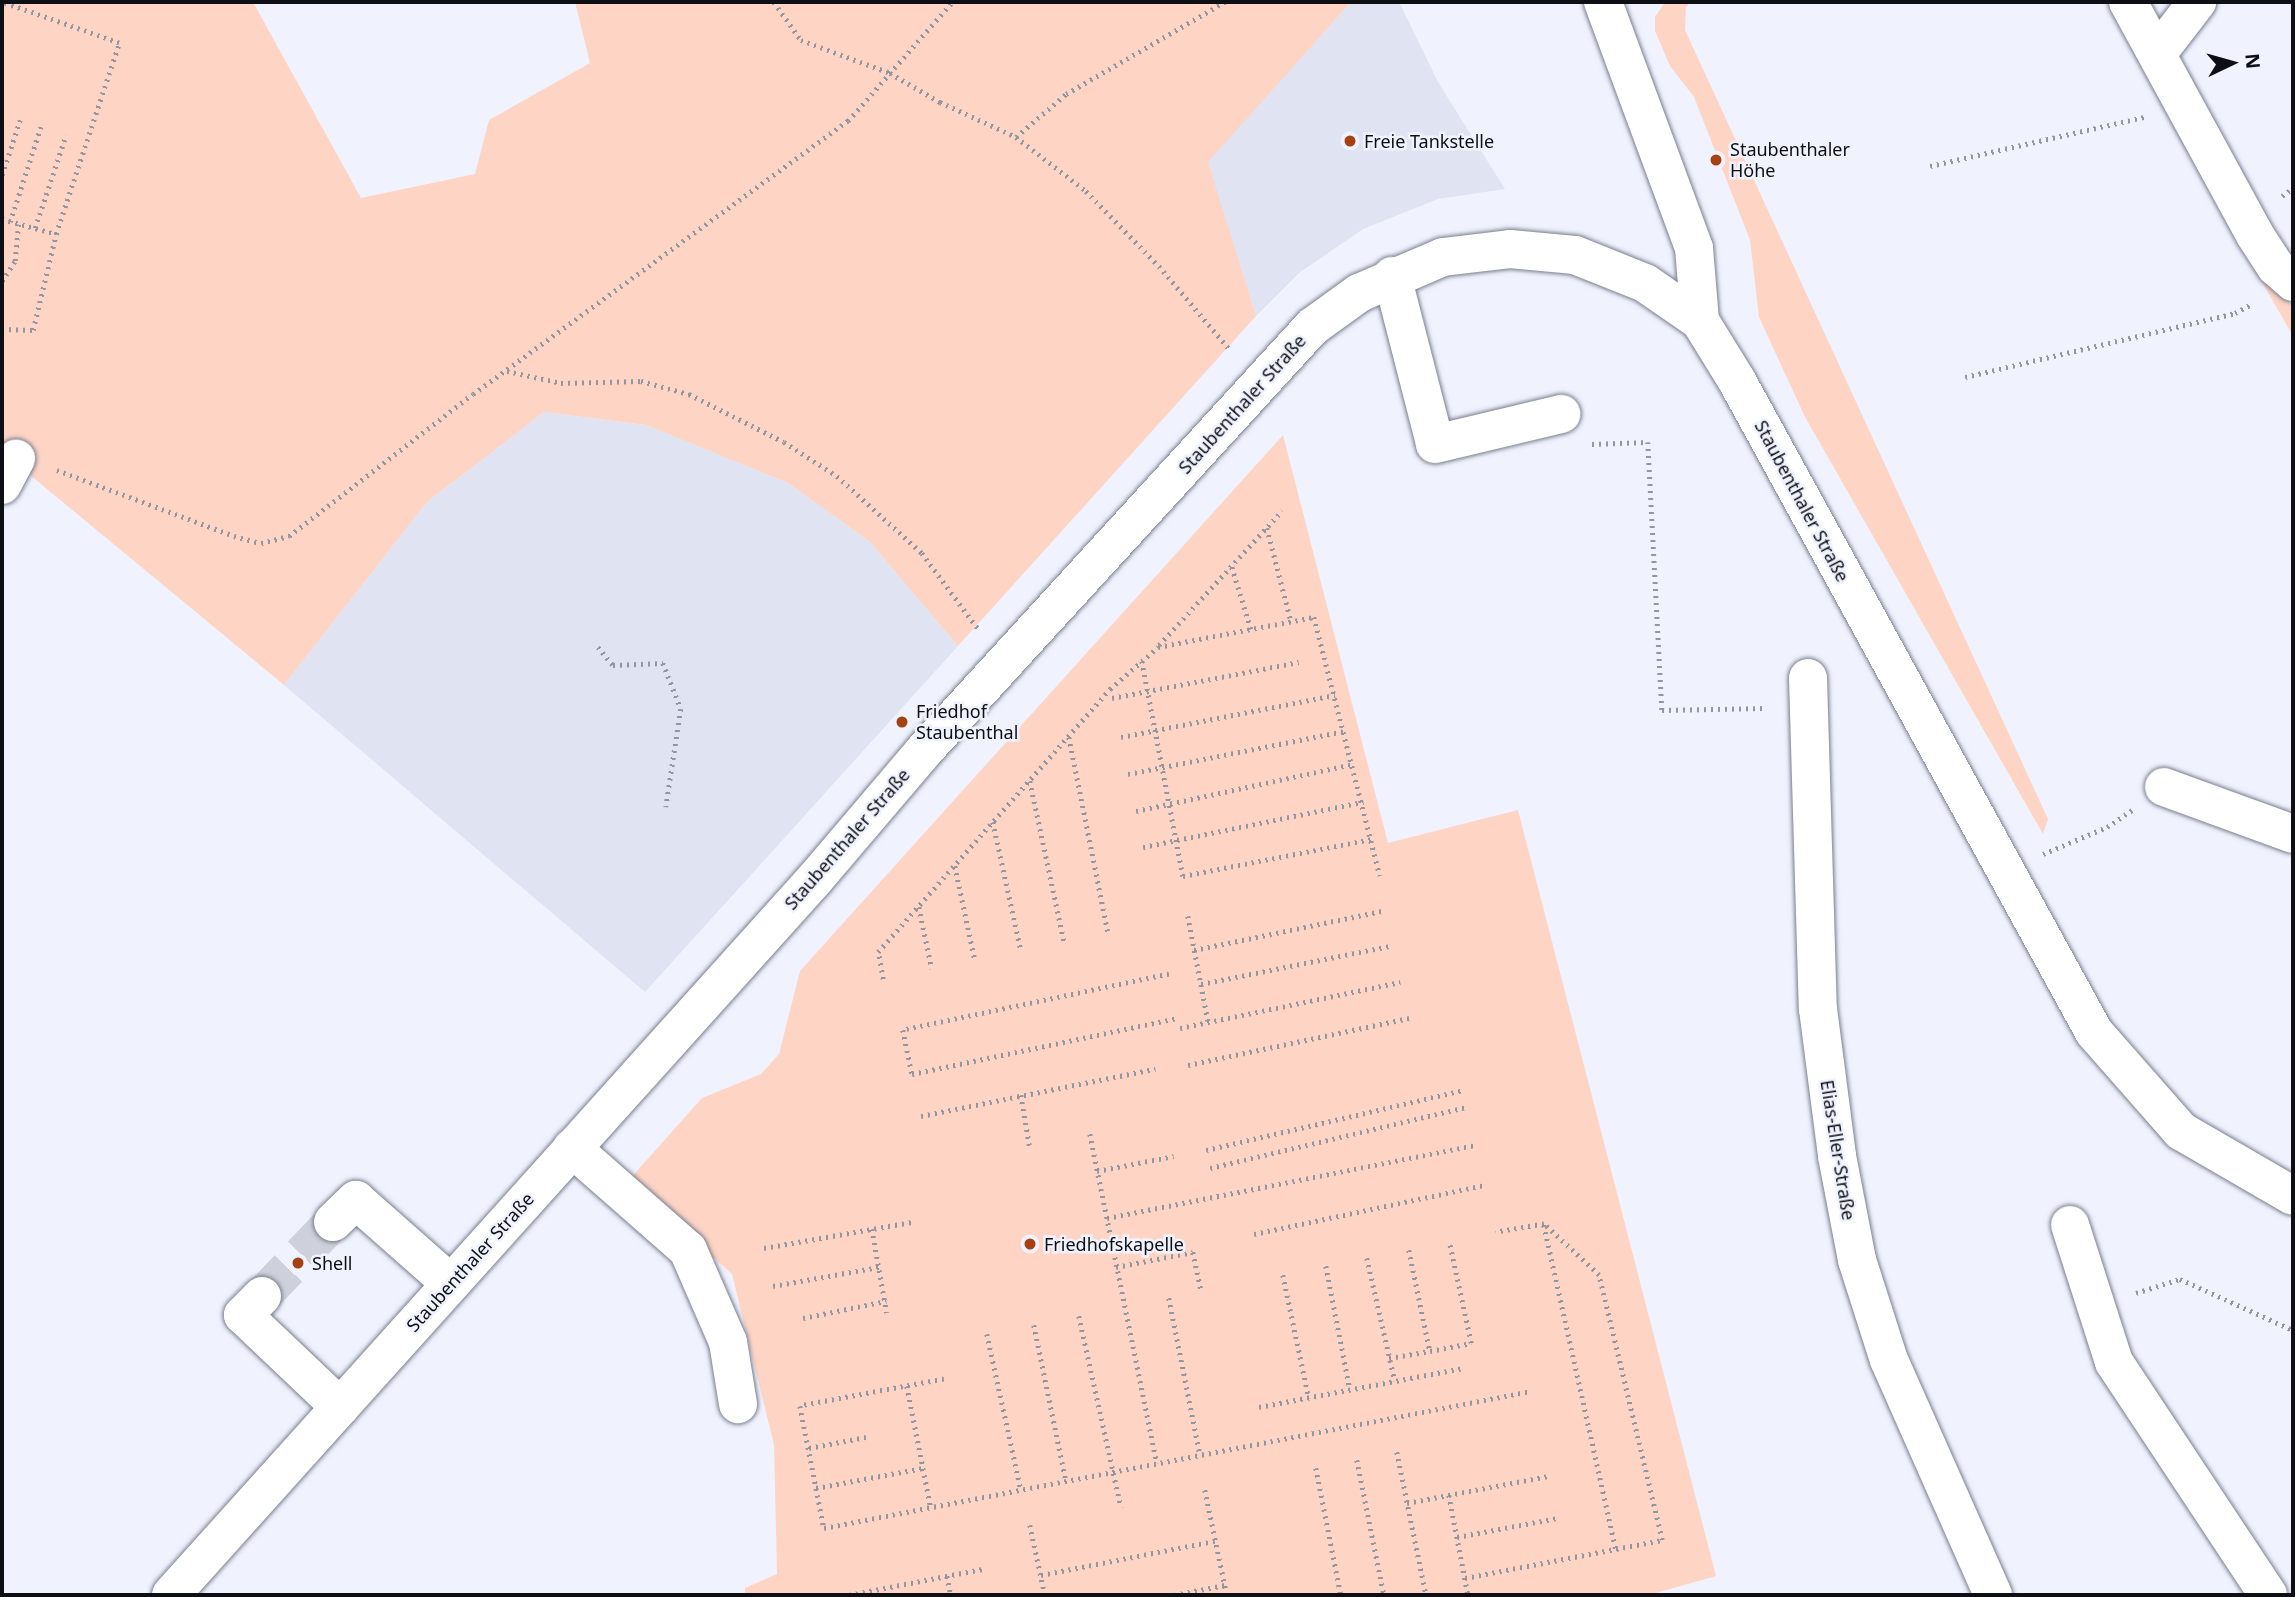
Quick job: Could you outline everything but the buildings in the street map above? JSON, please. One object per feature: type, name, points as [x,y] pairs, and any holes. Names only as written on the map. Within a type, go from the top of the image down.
[{"type":"main road","points":[[1603,2],[1694,248],[1699,321]]},
{"type":"main road","points":[[2128,2],[2255,235],[2293,282]]},
{"type":"main road","points":[[2157,54],[2197,2]]},
{"type":"main road","name":"Staubenthaler Straße","points":[[171,1595],[1004,664],[1312,327],[1392,276],[1443,257],[1496,250],[1575,256],[1645,283],[1699,321],[1737,381],[2003,871],[2094,1032],[2181,1131],[2293,1196]]},
{"type":"main road","points":[[1392,276],[1435,444],[1560,414]]},
{"type":"main road","name":"Elias-Eller-Straße","points":[[1808,693],[1818,1009],[1837,1156],[1857,1259],[1889,1360],[1968,1548],[1993,1595]]},
{"type":"main road","points":[[2164,787],[2293,834]]},
{"type":"main road","points":[[572,1147],[688,1250],[728,1342],[738,1404]]},
{"type":"main road","points":[[333,1222],[356,1200],[450,1283]]},
{"type":"main road","points":[[2070,1225],[2114,1362],[2268,1595]]},
{"type":"main road","points":[[262,1296],[243,1315],[340,1408]]},
{"type":"path","points":[[2,2],[119,43],[56,234],[33,330],[2,329]]},
{"type":"path","points":[[774,2],[801,40],[890,73],[940,102],[1016,137],[1086,191],[1159,266],[1258,385]]},
{"type":"path","points":[[9,472],[32,461],[261,543],[289,536],[506,371],[848,121],[952,2]]},
{"type":"path","points":[[1016,137],[1066,94],[1225,2]]},
{"type":"path","points":[[2,175],[20,120]]},
{"type":"path","points":[[1930,166],[2131,120]]},
{"type":"path","points":[[10,222],[41,126]]},
{"type":"path","points":[[35,228],[65,135]]},
{"type":"path","points":[[2,219],[56,234]]},
{"type":"path","points":[[2,281],[15,261],[18,224]]},
{"type":"path","points":[[1965,377],[2235,313],[2258,301]]},
{"type":"path","points":[[506,371],[561,383],[641,381],[689,394],[784,442],[837,476],[922,553],[1004,664]]},
{"type":"path","points":[[1560,414],[1584,444],[1648,442],[1662,710],[1808,693]]},
{"type":"path","points":[[883,979],[878,952],[1069,736],[1158,646],[1282,511]]},
{"type":"path","points":[[1267,528],[1291,621]]},
{"type":"path","points":[[1231,566],[1251,629]]},
{"type":"path","points":[[1158,646],[1314,617],[1354,764],[1380,876]]},
{"type":"path","points":[[598,647],[613,665],[663,663],[681,709],[666,807]]},
{"type":"path","points":[[1142,661],[1183,876],[1371,839]]},
{"type":"path","points":[[1112,698],[1299,662]]},
{"type":"path","points":[[1121,737],[1335,695]]},
{"type":"path","points":[[1128,774],[1345,732]]},
{"type":"path","points":[[1069,736],[1108,932]]},
{"type":"path","points":[[1136,811],[1354,764]]},
{"type":"path","points":[[1030,780],[1064,941]]},
{"type":"path","points":[[2003,871],[2106,827],[2164,787]]},
{"type":"path","points":[[1143,847],[1363,802]]},
{"type":"path","points":[[993,822],[1021,950]]},
{"type":"path","points":[[955,865],[975,960]]},
{"type":"path","points":[[919,906],[932,969]]},
{"type":"path","points":[[1194,950],[1382,911]]},
{"type":"path","points":[[1188,916],[1208,1022]]},
{"type":"path","points":[[1201,984],[1390,946]]},
{"type":"path","points":[[1169,974],[902,1030],[912,1074],[1178,1018]]},
{"type":"path","points":[[1180,1028],[1400,982]]},
{"type":"path","points":[[1188,1065],[1409,1018]]},
{"type":"path","points":[[921,1116],[1155,1069]]},
{"type":"path","points":[[1206,1150],[1463,1090]]},
{"type":"path","points":[[1021,1096],[1031,1148]]},
{"type":"path","points":[[1210,1168],[1467,1107]]},
{"type":"path","points":[[1090,1134],[1157,1463]]},
{"type":"path","points":[[1107,1218],[1475,1145]]},
{"type":"path","points":[[1097,1171],[1174,1156]]},
{"type":"path","points":[[1254,1234],[1485,1185]]},
{"type":"path","points":[[764,1248],[912,1222]]},
{"type":"path","points":[[1496,1232],[1544,1224]]},
{"type":"path","points":[[1465,1578],[1662,1540],[1605,1288],[1590,1264],[1544,1224]]},
{"type":"path","points":[[1544,1224],[1616,1549]]},
{"type":"path","points":[[872,1229],[887,1313]]},
{"type":"path","points":[[1389,1358],[1471,1343],[1449,1241]]},
{"type":"path","points":[[1409,1250],[1430,1351]]},
{"type":"path","points":[[1116,1267],[1194,1252],[1201,1291]]},
{"type":"path","points":[[1367,1258],[1395,1381]]},
{"type":"path","points":[[1326,1266],[1350,1390]]},
{"type":"path","points":[[773,1286],[879,1267]]},
{"type":"path","points":[[1283,1275],[1309,1398]]},
{"type":"path","points":[[2096,1306],[2180,1279],[2293,1330]]},
{"type":"path","points":[[1169,1298],[1200,1454]]},
{"type":"path","points":[[803,1318],[886,1301]]},
{"type":"path","points":[[1079,1316],[1121,1507]]},
{"type":"path","points":[[1034,1325],[1066,1481]]},
{"type":"path","points":[[987,1334],[1021,1490]]},
{"type":"path","points":[[1259,1407],[1463,1368]]},
{"type":"path","points":[[944,1379],[800,1406],[824,1528],[1531,1391]]},
{"type":"path","points":[[906,1386],[931,1508]]},
{"type":"path","points":[[809,1448],[866,1437]]},
{"type":"path","points":[[1396,1452],[1426,1595]]},
{"type":"path","points":[[1357,1460],[1384,1595]]},
{"type":"path","points":[[816,1488],[923,1468]]},
{"type":"path","points":[[1316,1468],[1341,1595]]},
{"type":"path","points":[[1407,1503],[1549,1476]]},
{"type":"path","points":[[1205,1490],[1227,1595]]},
{"type":"path","points":[[1448,1495],[1468,1595]]},
{"type":"path","points":[[1457,1537],[1558,1518]]},
{"type":"path","points":[[1030,1525],[1045,1595]]},
{"type":"path","points":[[1041,1575],[1215,1541]]},
{"type":"path","points":[[849,1595],[983,1569]]},
{"type":"path","points":[[947,1576],[951,1595]]},
{"type":"path","points":[[1174,1595],[1225,1585]]},
{"type":"shaded area","points":[[2,2],[253,2],[361,198],[475,174],[489,120],[590,63],[575,2],[1351,2],[1208,162],[1256,316],[958,646],[869,541],[788,483],[646,425],[544,412],[427,502],[284,685],[7,456],[2,467]]},
{"type":"shaded area","name":"Freie Tankstelle","points":[[1351,2],[1399,2],[1438,82],[1505,189],[1438,199],[1363,229],[1299,273],[1256,316],[1207,162]]},
{"type":"shaded area","points":[[1665,2],[1691,2],[1686,7],[1685,30],[2048,819],[2043,834],[1805,417],[1759,317],[1750,240],[1694,97],[1670,66],[1655,31],[1655,17]]},
{"type":"shaded area","points":[[2247,256],[2275,292],[2293,305],[2293,336]]},
{"type":"shaded area","points":[[544,412],[646,425],[788,483],[869,541],[958,646],[645,992],[284,685],[427,502]]},
{"type":"shaded area","points":[[1283,435],[1388,843],[1518,810],[1716,1576],[1649,1595],[745,1595],[745,1588],[777,1574],[774,1445],[732,1274],[628,1181],[702,1098],[761,1074],[779,1054],[800,971]]},
{"type":"tunnel","points":[[262,1296],[333,1222]]},
{"type":"place","name":"Freie Tankstelle","points":[[1350,141]]},
{"type":"place","name":"Staubenthaler Höhe","points":[[1716,160]]},
{"type":"place","name":"Friedhof Staubenthal","points":[[902,722]]},
{"type":"place","name":"Friedhofskapelle","points":[[1030,1244]]},
{"type":"place","name":"Shell","points":[[298,1263]]}]
